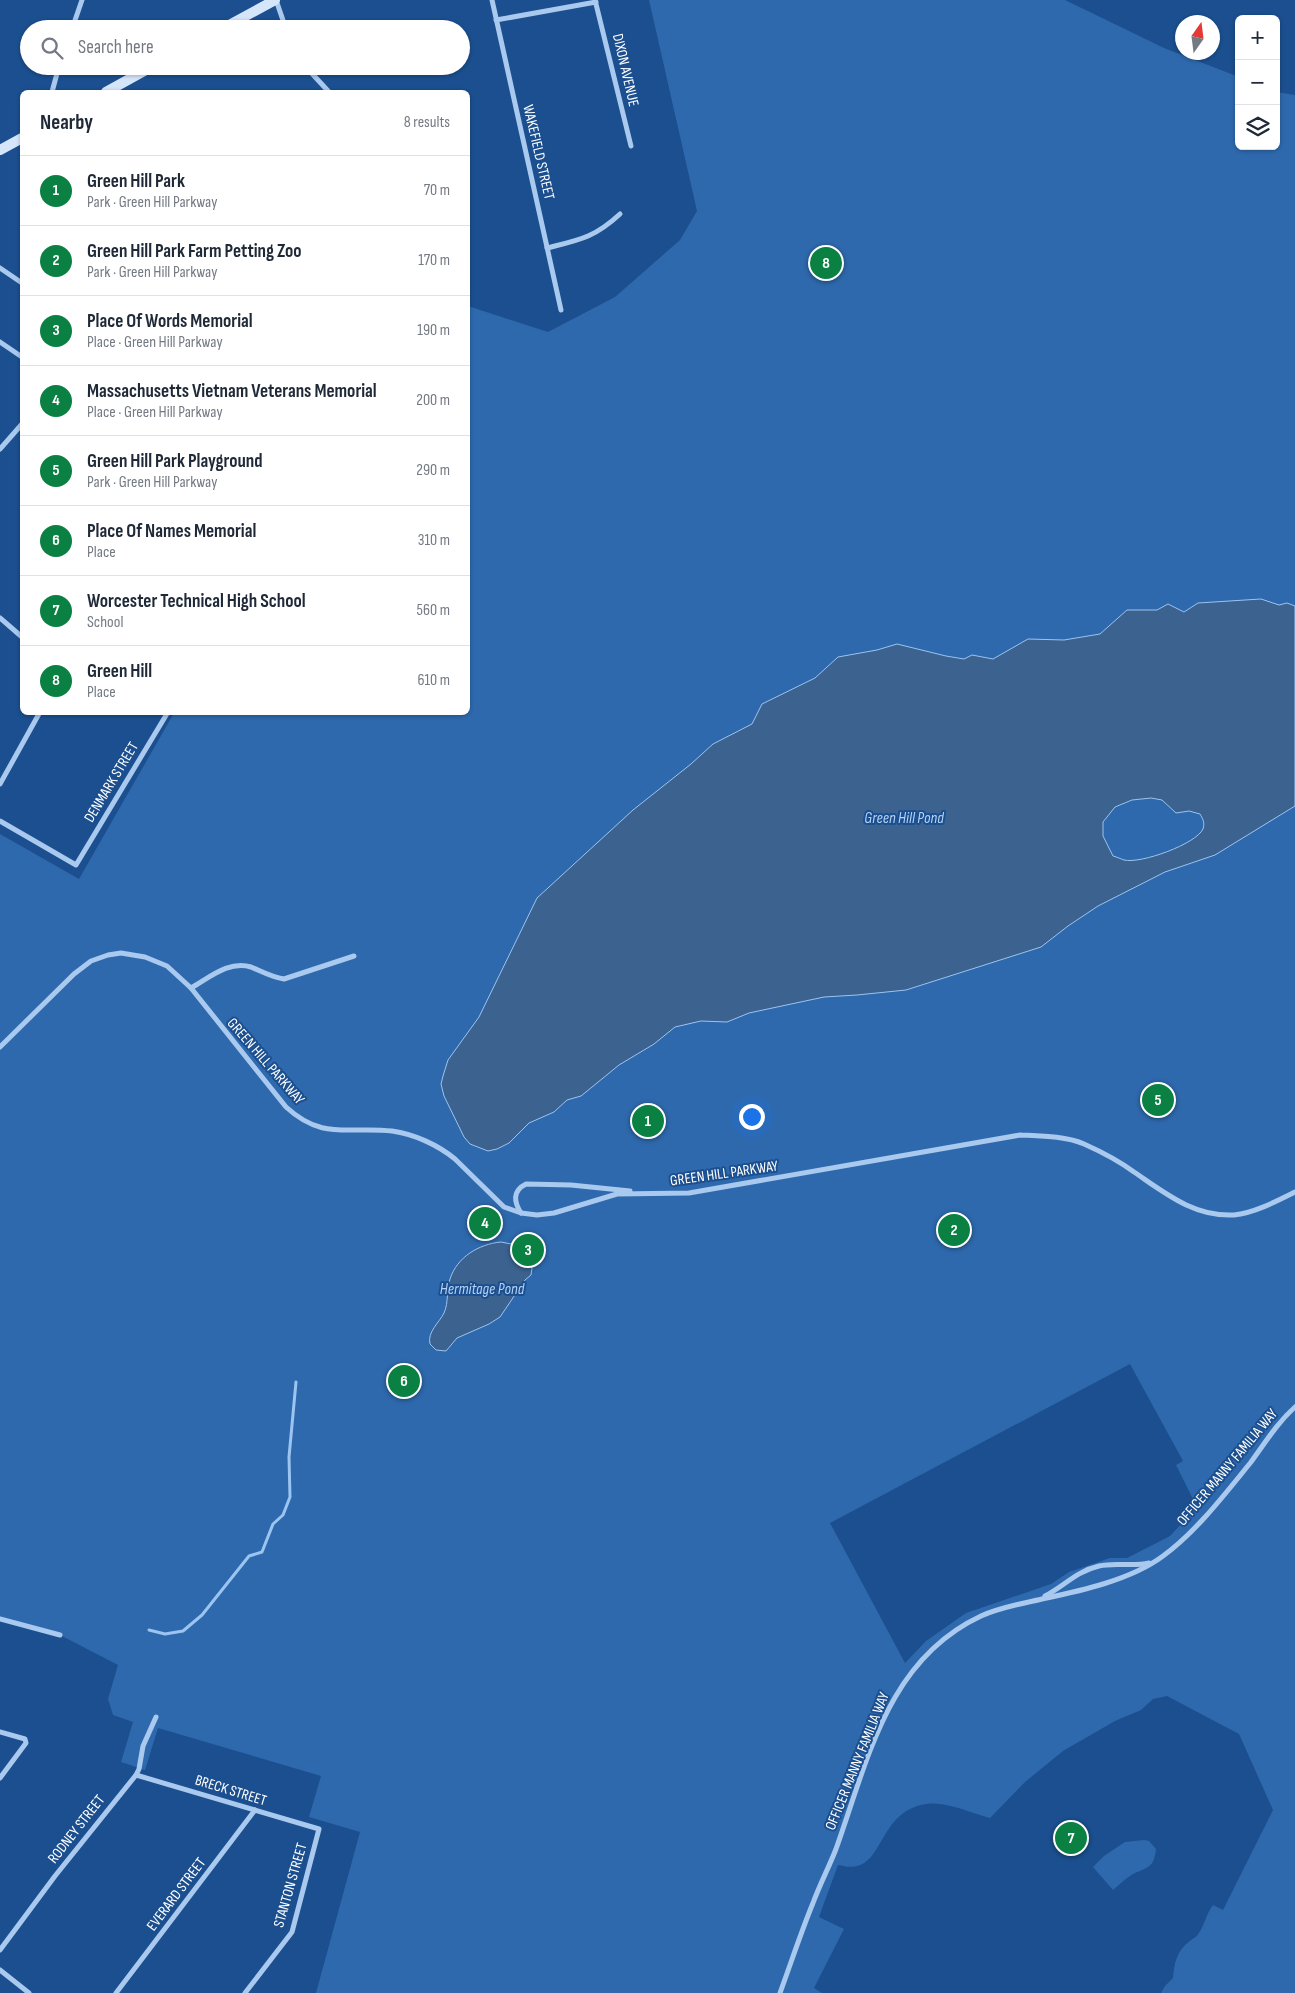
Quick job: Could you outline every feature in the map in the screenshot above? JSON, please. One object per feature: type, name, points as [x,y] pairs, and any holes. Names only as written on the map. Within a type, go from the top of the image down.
[{"type":"main road","points":[[239,20],[276,0]]},
{"type":"main road","points":[[113,90],[139,75]]},
{"type":"main road","points":[[0,150],[20,141]]},
{"type":"street","points":[[75,20],[82,0]]},
{"type":"street","points":[[276,0],[283,20]]},
{"type":"street","name":"WAKEFIELD STREET","points":[[492,0],[561,310]]},
{"type":"street","points":[[496,20],[596,1]]},
{"type":"street","name":"DIXON AVENUE","points":[[596,1],[631,146]]},
{"type":"street","points":[[53,90],[57,75]]},
{"type":"street","points":[[313,75],[327,90]]},
{"type":"street","points":[[547,248],[588,238],[605,228],[620,214]]},
{"type":"street","points":[[0,268],[20,282]]},
{"type":"street","points":[[0,342],[20,356]]},
{"type":"street","points":[[0,449],[20,426]]},
{"type":"street","points":[[0,618],[20,635]]},
{"type":"street","points":[[0,784],[38,715]]},
{"type":"street","name":"DENMARK STREET","points":[[0,821],[76,865],[166,715]]},
{"type":"street","name":"GREEN HILL PARKWAY","points":[[0,1047],[87,963],[101,957],[125,954],[152,959],[167,966],[190,988],[286,1107],[300,1118],[310,1124],[327,1129],[393,1131],[427,1142],[455,1159],[504,1207],[521,1213],[537,1215],[554,1212],[607,1196],[643,1193],[689,1193],[1020,1135],[1051,1137],[1081,1143],[1123,1164],[1177,1202],[1204,1212],[1235,1215],[1256,1209],[1295,1192]]},
{"type":"street","points":[[190,988],[226,968],[237,965],[250,967],[274,977],[284,978],[354,956]]},
{"type":"street","points":[[521,1213],[516,1206],[515,1197],[520,1187],[526,1184],[571,1185],[643,1193]]},
{"type":"street","name":"OFFICER MANNY FAMILIA WAY","points":[[780,1993],[871,1750],[900,1688],[926,1655],[964,1625],[1004,1608],[1122,1576],[1145,1568],[1154,1562],[1177,1545],[1198,1524],[1252,1461],[1276,1427],[1295,1407]]},
{"type":"street","name":"OFFICER MANNY FAMILIA WAY","points":[[1030,1602],[1051,1593],[1075,1575],[1088,1569],[1109,1564],[1130,1566],[1154,1562]]},
{"type":"street","points":[[0,1619],[60,1635]]},
{"type":"street","name":"RODNEY STREET","points":[[0,1950],[55,1876],[136,1775],[139,1769],[144,1741],[156,1717]]},
{"type":"street","points":[[0,1732],[24,1739],[26,1743],[0,1778]]},
{"type":"street","name":"BRECK STREET","points":[[136,1775],[319,1830]]},
{"type":"street","name":"EVERARD STREET","points":[[116,1993],[255,1810]]},
{"type":"street","name":"STANTON STREET","points":[[245,1993],[292,1932],[319,1830]]},
{"type":"street","points":[[0,1970],[29,1993]]},
{"type":"shaded area","points":[[649,0],[1065,0],[1175,52],[1175,60],[1195,60],[1235,75],[1235,150],[1280,150],[1280,93],[1295,95],[1295,1993],[1161,1993],[1173,1978],[1175,1962],[1179,1953],[1198,1934],[1213,1905],[1223,1910],[1273,1810],[1239,1734],[1167,1696],[1153,1699],[1141,1710],[1115,1721],[1063,1751],[1025,1782],[990,1818],[942,1804],[926,1804],[911,1808],[892,1825],[873,1855],[866,1862],[854,1867],[838,1865],[819,1917],[844,1929],[814,1988],[822,1993],[316,1993],[360,1832],[309,1817],[321,1776],[158,1728],[145,1770],[121,1762],[133,1722],[113,1715],[108,1699],[118,1665],[60,1635],[0,1619],[0,834],[79,879],[173,715],[470,715],[470,307],[548,332],[615,297],[680,240],[697,211]],"holes":[[[1130,1364],[1183,1461],[1176,1465],[1197,1507],[1170,1536],[1127,1558],[1110,1558],[1069,1572],[1051,1584],[966,1613],[926,1641],[905,1663],[830,1523]]]},
{"type":"shaded area","points":[[1149,1841],[1156,1849],[1154,1860],[1149,1866],[1130,1876],[1113,1890],[1093,1867],[1104,1856],[1125,1842]]},
{"type":"water","name":"Green Hill Pond","points":[[1261,599],[1279,605],[1287,603],[1295,606],[1295,806],[1215,855],[1165,872],[1098,906],[1041,947],[906,990],[824,997],[749,1013],[727,1022],[701,1021],[675,1027],[654,1044],[619,1065],[581,1096],[567,1100],[554,1112],[529,1123],[509,1143],[488,1151],[470,1144],[464,1137],[444,1096],[441,1084],[443,1076],[448,1060],[479,1017],[537,898],[633,810],[713,744],[752,724],[762,704],[815,678],[838,657],[877,650],[897,644],[964,659],[972,655],[993,659],[1028,639],[1064,640],[1100,634],[1127,610],[1157,610],[1168,604],[1184,612],[1198,603]],"holes":[[[1151,798],[1162,800],[1176,813],[1189,811],[1200,814],[1203,819],[1203,829],[1190,841],[1155,856],[1132,860],[1124,860],[1113,856],[1103,836],[1103,822],[1115,807],[1132,800]]]},
{"type":"water","name":"Hermitage Pond","points":[[501,1242],[520,1247],[524,1251],[532,1268],[531,1275],[525,1280],[500,1317],[457,1338],[446,1351],[436,1350],[430,1344],[430,1335],[446,1309],[449,1283],[453,1271],[463,1258],[470,1253],[493,1243]]},
{"type":"waterway","points":[[149,1630],[165,1634],[183,1631],[202,1615],[249,1556],[262,1552],[273,1524],[283,1515],[290,1497],[289,1457],[296,1382]]},
{"type":"place","name":"Green Hill","points":[[826,263]]},
{"type":"place","name":"Green Hill Park Playground","points":[[1158,1100]]},
{"type":"place","name":"Green Hill Park","points":[[648,1121]]},
{"type":"place","name":"Massachusetts Vietnam Veterans Memorial","points":[[485,1223]]},
{"type":"place","name":"Green Hill Park Farm Petting Zoo","points":[[954,1230]]},
{"type":"place","name":"Place Of Words Memorial","points":[[528,1250]]},
{"type":"place","name":"Place Of Names Memorial","points":[[404,1381]]},
{"type":"place","name":"Worcester Technical High School","points":[[1071,1838]]}]
